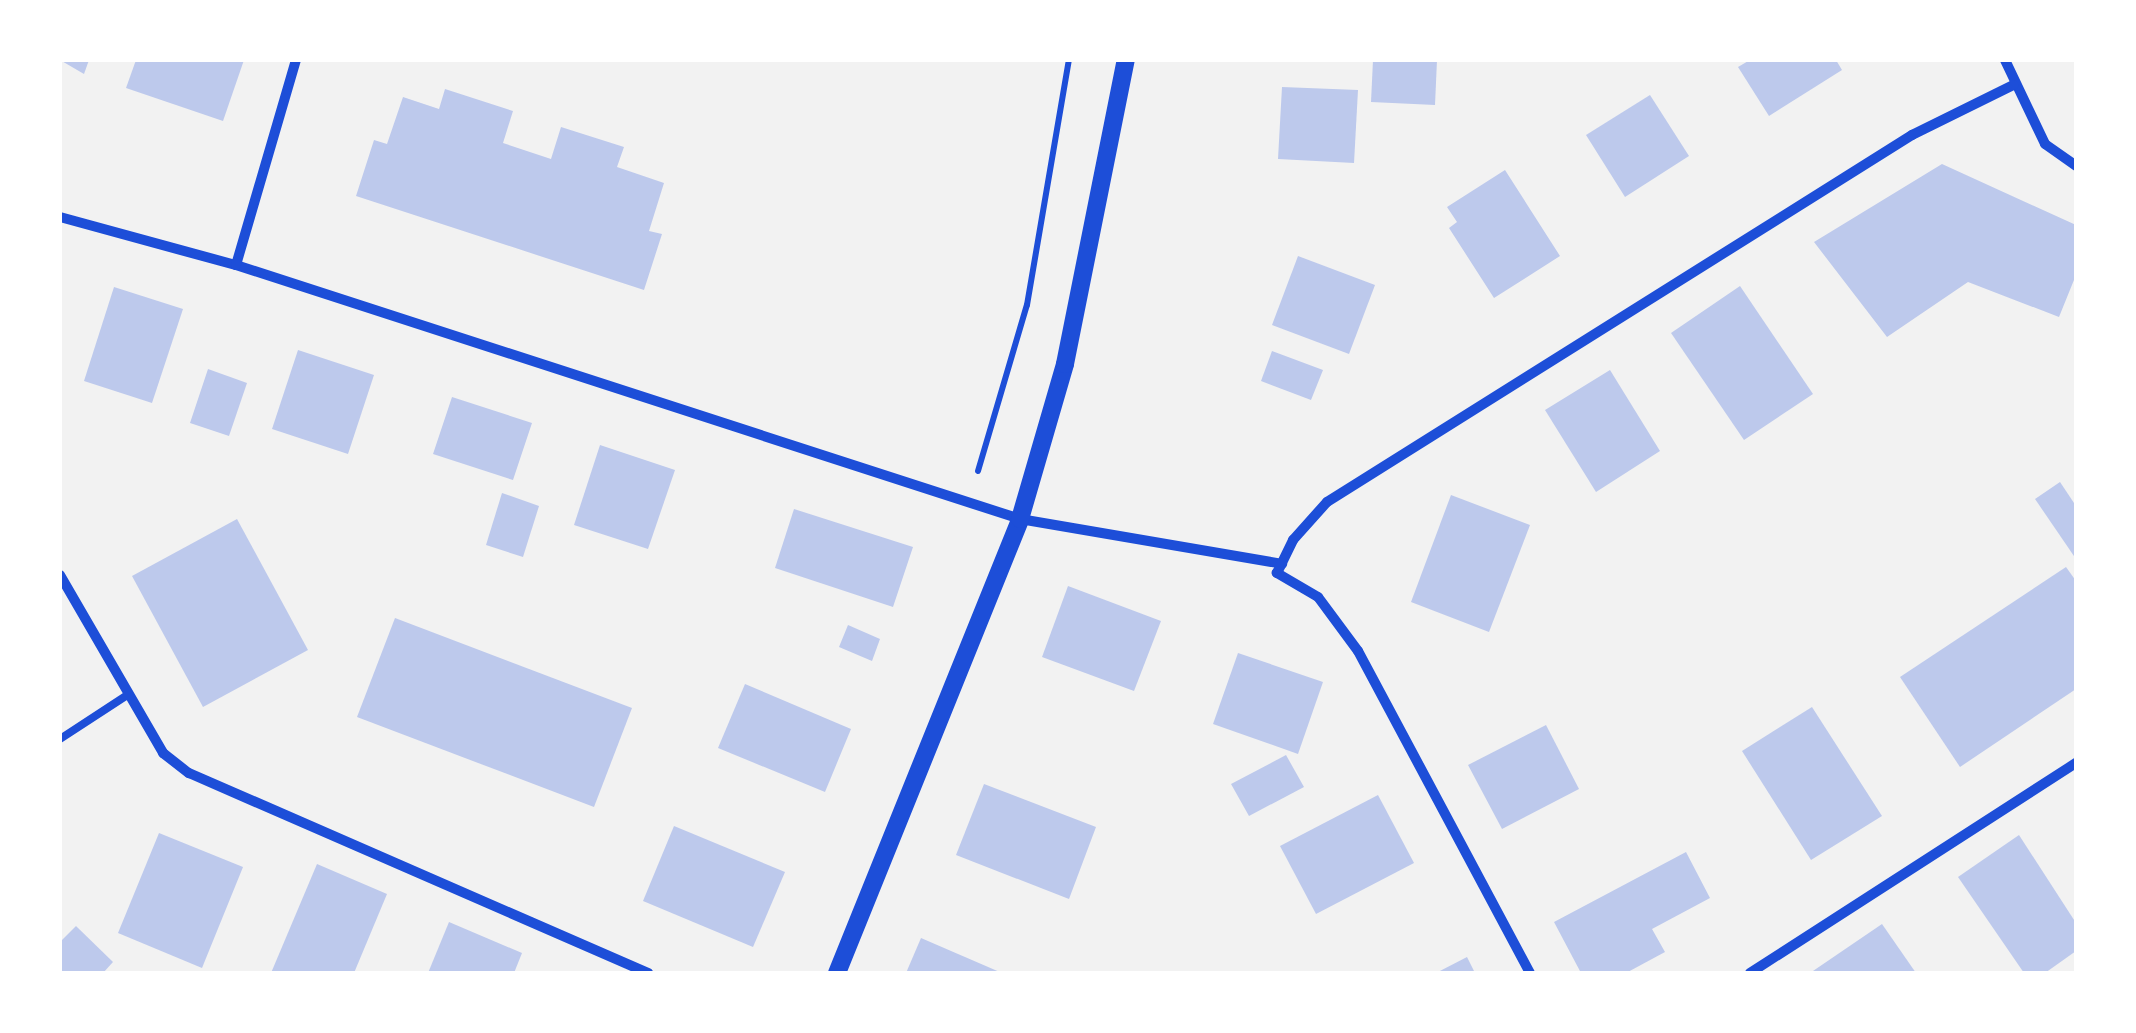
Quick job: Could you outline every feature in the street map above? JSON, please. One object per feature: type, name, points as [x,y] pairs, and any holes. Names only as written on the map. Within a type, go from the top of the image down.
[{"type":"street","points":[[236,265],[296,60]]},
{"type":"street","points":[[837,973],[1020,520],[1065,364],[1126,60]]},
{"type":"street","points":[[2005,60],[2013,85],[2045,144],[2076,166]]},
{"type":"street","points":[[1530,973],[1358,651],[1318,597],[1277,573],[1327,502],[1912,136],[2013,85]]},
{"type":"street","points":[[61,221],[236,265],[1020,520],[1282,564]]},
{"type":"street","points":[[60,575],[163,753],[189,773],[648,973]]},
{"type":"street","points":[[1750,973],[2076,763]]},
{"type":"lane","points":[[60,738],[129,694]]},
{"type":"path","points":[[970,501],[1027,305],[1069,60]]},
{"type":"building","points":[[60,60],[89,60],[84,74]]},
{"type":"building","points":[[136,60],[244,60],[223,121],[126,88]]},
{"type":"building","points":[[1373,60],[1437,60],[1435,105],[1371,102]]},
{"type":"building","points":[[1750,60],[1836,60],[1842,70],[1769,116],[1738,67]]},
{"type":"building","points":[[1282,87],[1358,90],[1354,163],[1278,159]]},
{"type":"building","points":[[445,89],[513,111],[503,143],[551,159],[561,127],[624,147],[617,167],[664,183],[649,231],[662,234],[644,290],[356,196],[374,140],[387,144],[403,97],[439,109]]},
{"type":"building","points":[[1650,95],[1689,156],[1625,197],[1586,135]]},
{"type":"building","points":[[1942,164],[2076,225],[2076,275],[2059,317],[1968,282],[1887,337],[1814,242]]},
{"type":"building","points":[[1505,170],[1560,256],[1494,298],[1449,228],[1457,222],[1447,207]]},
{"type":"building","points":[[1298,256],[1375,285],[1349,354],[1272,325]]},
{"type":"building","points":[[1740,286],[1813,394],[1744,440],[1671,333]]},
{"type":"building","points":[[114,287],[183,309],[152,403],[84,381]]},
{"type":"building","points":[[298,350],[374,375],[348,454],[272,429]]},
{"type":"building","points":[[1272,351],[1323,370],[1311,400],[1261,381]]},
{"type":"building","points":[[208,369],[247,383],[229,436],[190,423]]},
{"type":"building","points":[[1610,370],[1660,451],[1596,492],[1545,410]]},
{"type":"building","points":[[452,397],[532,423],[513,480],[433,454]]},
{"type":"building","points":[[600,445],[675,470],[648,549],[574,525]]},
{"type":"building","points":[[2060,482],[2076,506],[2076,559],[2035,499]]},
{"type":"building","points":[[502,493],[539,506],[523,557],[486,545]]},
{"type":"building","points":[[1451,495],[1530,525],[1489,632],[1411,602]]},
{"type":"building","points":[[794,509],[913,547],[893,607],[775,568]]},
{"type":"building","points":[[237,519],[308,650],[203,707],[132,576]]},
{"type":"building","points":[[2066,567],[2076,581],[2076,689],[1960,767],[1900,677]]},
{"type":"building","points":[[1068,586],[1161,621],[1134,691],[1042,657]]},
{"type":"building","points":[[395,618],[632,708],[594,807],[357,717]]},
{"type":"building","points":[[848,625],[880,639],[872,661],[839,647]]},
{"type":"building","points":[[1238,653],[1323,682],[1298,754],[1213,724]]},
{"type":"building","points":[[745,684],[851,729],[825,792],[718,748]]},
{"type":"building","points":[[1812,707],[1882,816],[1811,860],[1742,751]]},
{"type":"building","points":[[1546,725],[1579,789],[1502,829],[1468,765]]},
{"type":"building","points":[[1286,755],[1304,787],[1249,816],[1231,784]]},
{"type":"building","points":[[984,784],[1096,827],[1069,899],[956,855]]},
{"type":"building","points":[[1378,795],[1414,863],[1316,914],[1280,846]]},
{"type":"building","points":[[674,826],[785,872],[753,947],[643,901]]},
{"type":"building","points":[[159,833],[243,867],[202,968],[118,933]]},
{"type":"building","points":[[2019,835],[2076,923],[2076,951],[2045,973],[2024,973],[1958,877]]},
{"type":"building","points":[[1686,852],[1710,898],[1652,929],[1665,952],[1626,973],[1581,973],[1554,922]]},
{"type":"building","points":[[317,864],[387,894],[354,973],[271,973]]},
{"type":"building","points":[[449,922],[522,953],[514,973],[428,973]]},
{"type":"building","points":[[1882,924],[1916,973],[1810,973]]},
{"type":"building","points":[[76,926],[113,962],[103,973],[60,973],[60,942]]},
{"type":"building","points":[[921,938],[1002,973],[906,973]]},
{"type":"building","points":[[1467,957],[1475,973],[1436,973]]}]
